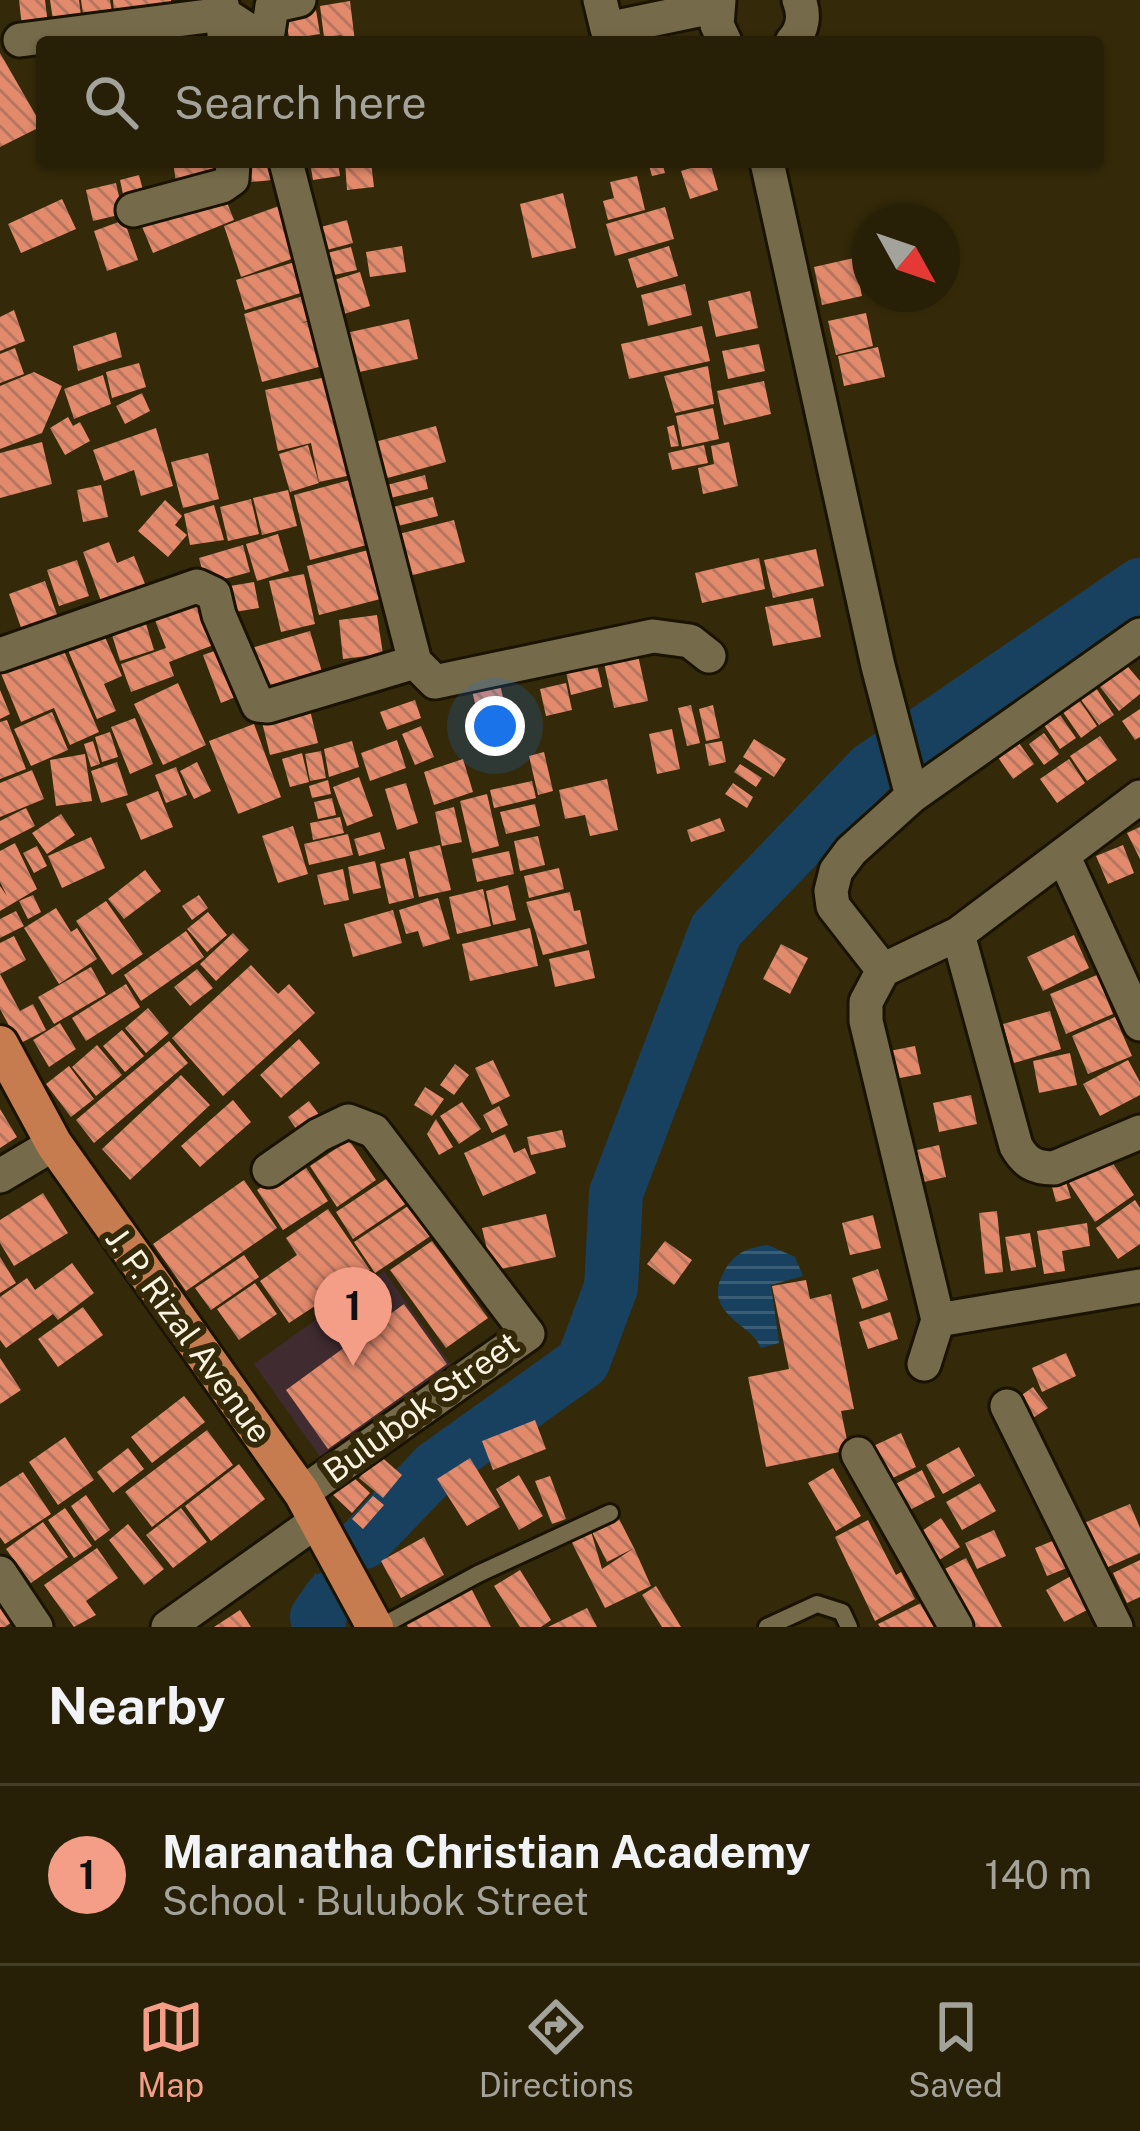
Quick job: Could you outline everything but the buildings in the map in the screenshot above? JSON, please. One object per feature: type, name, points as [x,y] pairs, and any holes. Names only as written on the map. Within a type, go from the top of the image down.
[{"type":"main road","name":"J. P. Rizal Avenue","points":[[0,1044],[54,1144],[310,1506],[377,1627]]},
{"type":"street","points":[[268,36],[272,7],[299,0]]},
{"type":"street","points":[[600,0],[607,29],[718,3],[717,25],[722,36]]},
{"type":"street","points":[[798,36],[804,11],[800,0]]},
{"type":"street","points":[[59,36],[223,19],[259,36]]},
{"type":"street","points":[[20,40],[36,38]]},
{"type":"street","points":[[133,210],[222,186],[232,179],[233,168]]},
{"type":"street","points":[[287,168],[415,662],[435,682],[653,637],[690,641],[709,656]]},
{"type":"street","points":[[768,168],[912,796]]},
{"type":"street","points":[[0,656],[197,586],[214,594],[258,705],[268,706],[415,662]]},
{"type":"street","points":[[884,970],[833,906],[836,871],[851,851],[912,796],[1140,635]]},
{"type":"street","points":[[924,1364],[938,1320],[866,1021],[866,1002],[884,970],[958,934],[1140,797]]},
{"type":"street","points":[[1063,855],[1140,1024]]},
{"type":"street","points":[[958,934],[1016,1146],[1024,1160],[1040,1168],[1054,1168],[1140,1132]]},
{"type":"street","name":"Bulubok Street","points":[[269,1170],[348,1121],[374,1131],[528,1334],[310,1506]]},
{"type":"street","points":[[0,1176],[54,1144]]},
{"type":"street","points":[[938,1320],[1139,1287]]},
{"type":"street","points":[[1007,1406],[1119,1627],[1140,1616]]},
{"type":"street","points":[[858,1454],[956,1627]]},
{"type":"street","points":[[168,1627],[310,1506]]},
{"type":"street","points":[[0,1573],[36,1627]]},
{"type":"lane","points":[[377,1627],[610,1513]]},
{"type":"lane","points":[[766,1627],[817,1604],[842,1612],[849,1627]]},
{"type":"shaded area","points":[[384,1271],[453,1368],[323,1461],[254,1364]]},
{"type":"water","points":[[768,1245],[795,1257],[803,1276],[771,1285],[779,1343],[761,1348],[722,1307],[718,1296],[726,1268],[739,1254]]},
{"type":"water","points":[[316,1572],[327,1627],[306,1627],[304,1619],[304,1598]]},
{"type":"waterway","points":[[364,1542],[436,1467],[583,1362],[611,1287],[616,1193],[716,930],[871,769],[1140,585]]},
{"type":"waterway","points":[[319,1627],[317,1617],[330,1598]]},
{"type":"place","name":"Maranatha Christian Academy","points":[[353,1366]]}]
